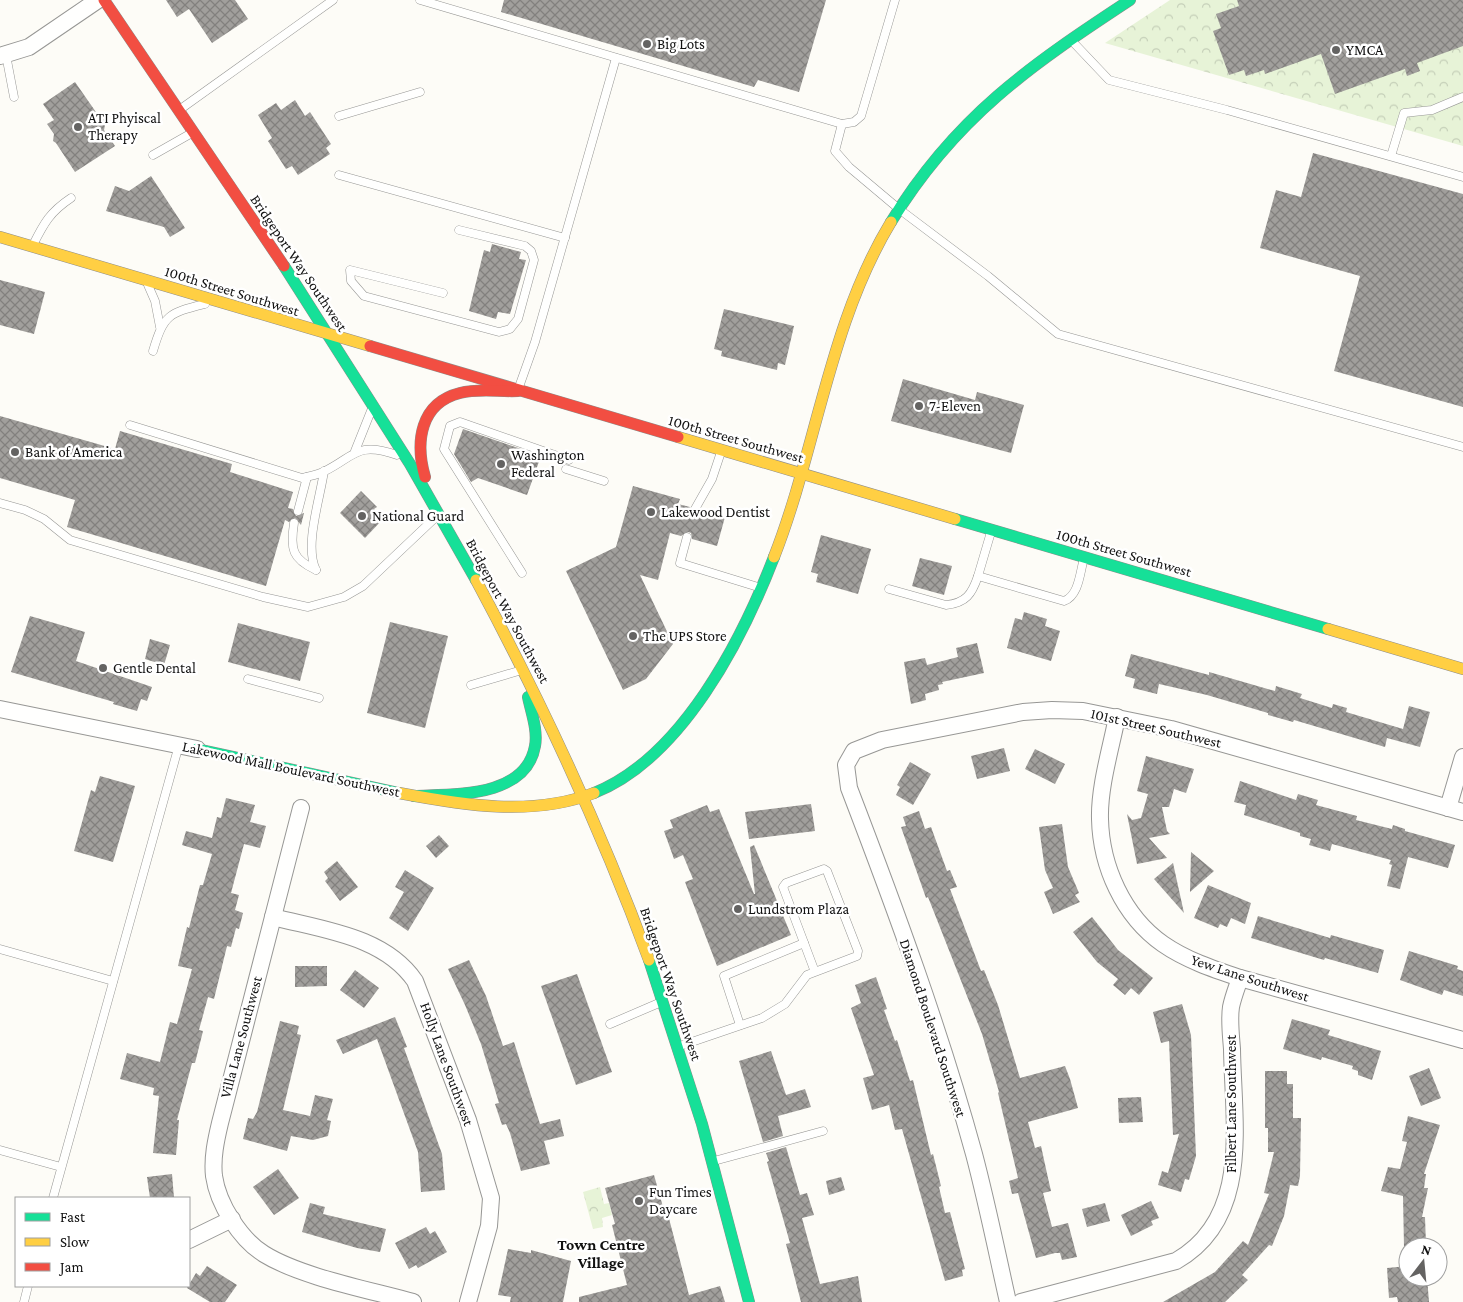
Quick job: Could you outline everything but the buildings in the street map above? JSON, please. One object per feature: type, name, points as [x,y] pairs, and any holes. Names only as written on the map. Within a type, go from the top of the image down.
[{"type":"main road","name":"Bridgeport Way Southwest","points":[[104,0],[331,336],[439,515],[523,670],[583,797],[636,926],[663,1001],[712,1162],[749,1302]]},
{"type":"main road","name":"Lakewood Mall Boulevard Southwest","points":[[197,748],[414,796],[511,807],[551,805],[583,797],[598,792],[629,774],[662,746],[701,698],[735,645],[763,588],[780,543],[802,474],[842,330],[867,268],[899,209],[938,155],[984,106],[1036,63],[1130,0]]},
{"type":"main road","name":"100th Street Southwest","points":[[0,237],[214,302],[1463,669]]},
{"type":"main road","points":[[439,515],[419,453],[419,441],[423,424],[429,412],[446,398],[461,393],[518,391]]},
{"type":"main road","points":[[414,796],[470,793],[493,788],[507,782],[524,769],[532,758],[535,745],[523,670]]},
{"type":"street","points":[[3,56],[29,47],[98,0]]},
{"type":"street","name":"Lakewood Mall Boulevard Southwest","points":[[0,709],[197,748]]},
{"type":"street","name":"101st Street Southwest","points":[[848,758],[858,748],[882,740],[1023,712],[1065,710],[1117,717],[1209,740],[1456,810]]},
{"type":"street","name":"Yew Lane Southwest","points":[[1117,717],[1100,817],[1105,854],[1111,878],[1130,909],[1162,943],[1181,955],[1207,967],[1240,978],[1463,1040]]},
{"type":"street","points":[[1456,810],[1463,757]]},
{"type":"street","name":"Diamond Boulevard Southwest","points":[[848,758],[846,770],[849,788],[930,1010],[960,1105],[974,1156],[1008,1302]]},
{"type":"street","name":"Villa Lane Southwest","points":[[232,1219],[217,1187],[214,1166],[216,1143],[301,808]]},
{"type":"street","name":"Holly Lane Southwest","points":[[273,917],[370,944],[399,962],[415,981],[474,1137],[491,1198],[489,1226],[468,1302]]},
{"type":"street","name":"Filbert Lane Southwest","points":[[1021,1302],[1176,1261],[1190,1252],[1213,1226],[1223,1210],[1233,1177],[1231,1008],[1240,978]]},
{"type":"street","points":[[190,1240],[232,1219],[253,1245],[273,1259],[324,1277],[413,1302]]},
{"type":"lane","points":[[178,110],[333,0]]},
{"type":"lane","points":[[420,0],[842,124],[854,122],[861,116],[895,0]]},
{"type":"lane","points":[[451,9],[453,0]]},
{"type":"lane","points":[[1071,40],[1109,80],[1227,110],[1463,176]]},
{"type":"lane","points":[[3,56],[14,97]]},
{"type":"lane","points":[[518,391],[535,342],[616,58]]},
{"type":"lane","points":[[339,116],[420,92]]},
{"type":"lane","points":[[1391,156],[1404,113],[1432,110],[1463,97]]},
{"type":"lane","points":[[842,124],[835,152],[849,167],[899,209],[988,276],[1058,334],[1463,447]]},
{"type":"lane","points":[[153,155],[193,132]]},
{"type":"lane","points":[[339,175],[565,238]]},
{"type":"lane","points":[[32,247],[45,220],[57,207],[70,198]]},
{"type":"lane","points":[[443,293],[350,270],[352,282],[364,296],[499,332],[510,329],[518,319],[534,260],[531,251],[525,246],[459,230]]},
{"type":"lane","points":[[143,280],[152,294],[160,327]]},
{"type":"lane","points":[[153,351],[160,327],[170,316],[178,311],[214,302]]},
{"type":"lane","points":[[355,451],[373,404]]},
{"type":"lane","points":[[522,573],[444,449],[450,426],[460,422],[568,460]]},
{"type":"lane","points":[[130,425],[302,478],[324,472],[355,451],[384,451],[407,460]]},
{"type":"lane","points":[[695,509],[712,479],[721,451]]},
{"type":"lane","points":[[566,469],[604,481]]},
{"type":"lane","points":[[294,523],[292,551],[302,563],[316,570],[311,560],[312,542],[324,472]]},
{"type":"lane","points":[[298,511],[307,476]]},
{"type":"lane","points":[[0,503],[25,510],[44,519],[70,540],[263,597],[308,607],[344,597],[363,586],[439,515]]},
{"type":"lane","points":[[889,589],[946,605],[956,604],[966,599],[972,592],[978,576],[991,530]]},
{"type":"lane","points":[[687,537],[680,563],[763,588]]},
{"type":"lane","points":[[978,576],[1064,601],[1074,593],[1084,557]]},
{"type":"lane","points":[[471,685],[523,670]]},
{"type":"lane","points":[[248,679],[320,698]]},
{"type":"lane","points":[[53,1197],[179,745]]},
{"type":"lane","points":[[678,1047],[762,1018],[785,1004],[808,975],[858,954],[826,870],[786,883],[783,886],[815,972]]},
{"type":"lane","points":[[740,1025],[724,976],[804,943]]},
{"type":"lane","points":[[0,949],[113,981]]},
{"type":"lane","points":[[610,1024],[663,1001]]},
{"type":"lane","points":[[712,1162],[823,1131]]},
{"type":"lane","points":[[0,1150],[61,1167]]},
{"type":"lane","points":[[24,1302],[28,1287]]},
{"type":"green space","points":[[1170,0],[1463,0],[1463,146],[1105,43]]},
{"type":"green space","points":[[600,1187],[604,1204],[609,1203],[612,1215],[602,1218],[603,1227],[593,1229],[583,1192]]},
{"type":"traffic: fast","points":[[891,222],[941,152],[997,96],[1060,47],[1130,0]]},
{"type":"traffic: fast","points":[[284,266],[410,464],[476,580]]},
{"type":"traffic: fast","points":[[955,519],[1328,629]]},
{"type":"traffic: fast","points":[[594,793],[626,776],[655,753],[681,725],[705,693],[726,659],[745,624],[774,557]]},
{"type":"traffic: fast","points":[[414,796],[449,795],[486,790],[503,784],[518,775],[529,763],[536,740],[528,697]]},
{"type":"traffic: fast","points":[[197,749],[399,793]]},
{"type":"traffic: fast","points":[[649,960],[702,1124],[749,1302]]},
{"type":"traffic: slow","points":[[774,557],[802,473],[838,344],[870,261],[891,222]]},
{"type":"traffic: slow","points":[[0,237],[370,346]]},
{"type":"traffic: slow","points":[[678,437],[955,519]]},
{"type":"traffic: slow","points":[[476,580],[524,673],[591,815],[649,960]]},
{"type":"traffic: slow","points":[[1328,629],[1463,669]]},
{"type":"traffic: slow","points":[[399,793],[472,805],[522,807],[546,805],[594,793]]},
{"type":"traffic: jam","points":[[104,0],[284,266]]},
{"type":"traffic: jam","points":[[370,346],[678,437]]},
{"type":"traffic: jam","points":[[425,477],[422,464],[421,438],[424,426],[436,405],[460,393],[482,390],[518,391]]},
{"type":"place","name":"Big Lots","points":[[647,44]]},
{"type":"place","name":"YMCA","points":[[1336,50]]},
{"type":"place","name":"ATI Phyiscal Therapy","points":[[78,127]]},
{"type":"place","name":"7-Eleven","points":[[919,406]]},
{"type":"place","name":"Bank of America","points":[[15,452]]},
{"type":"place","name":"Washington Federal","points":[[501,464]]},
{"type":"place","name":"Lakewood Dentist","points":[[651,512]]},
{"type":"place","name":"National Guard","points":[[362,516]]},
{"type":"place","name":"The UPS Store","points":[[633,636]]},
{"type":"place","name":"Gentle Dental","points":[[103,668]]},
{"type":"place","name":"Lundstrom Plaza","points":[[738,909]]},
{"type":"place","name":"Fun Times Daycare","points":[[639,1201]]},
{"type":"district","name":"Town Centre Village","points":[[601,1253]]}]
